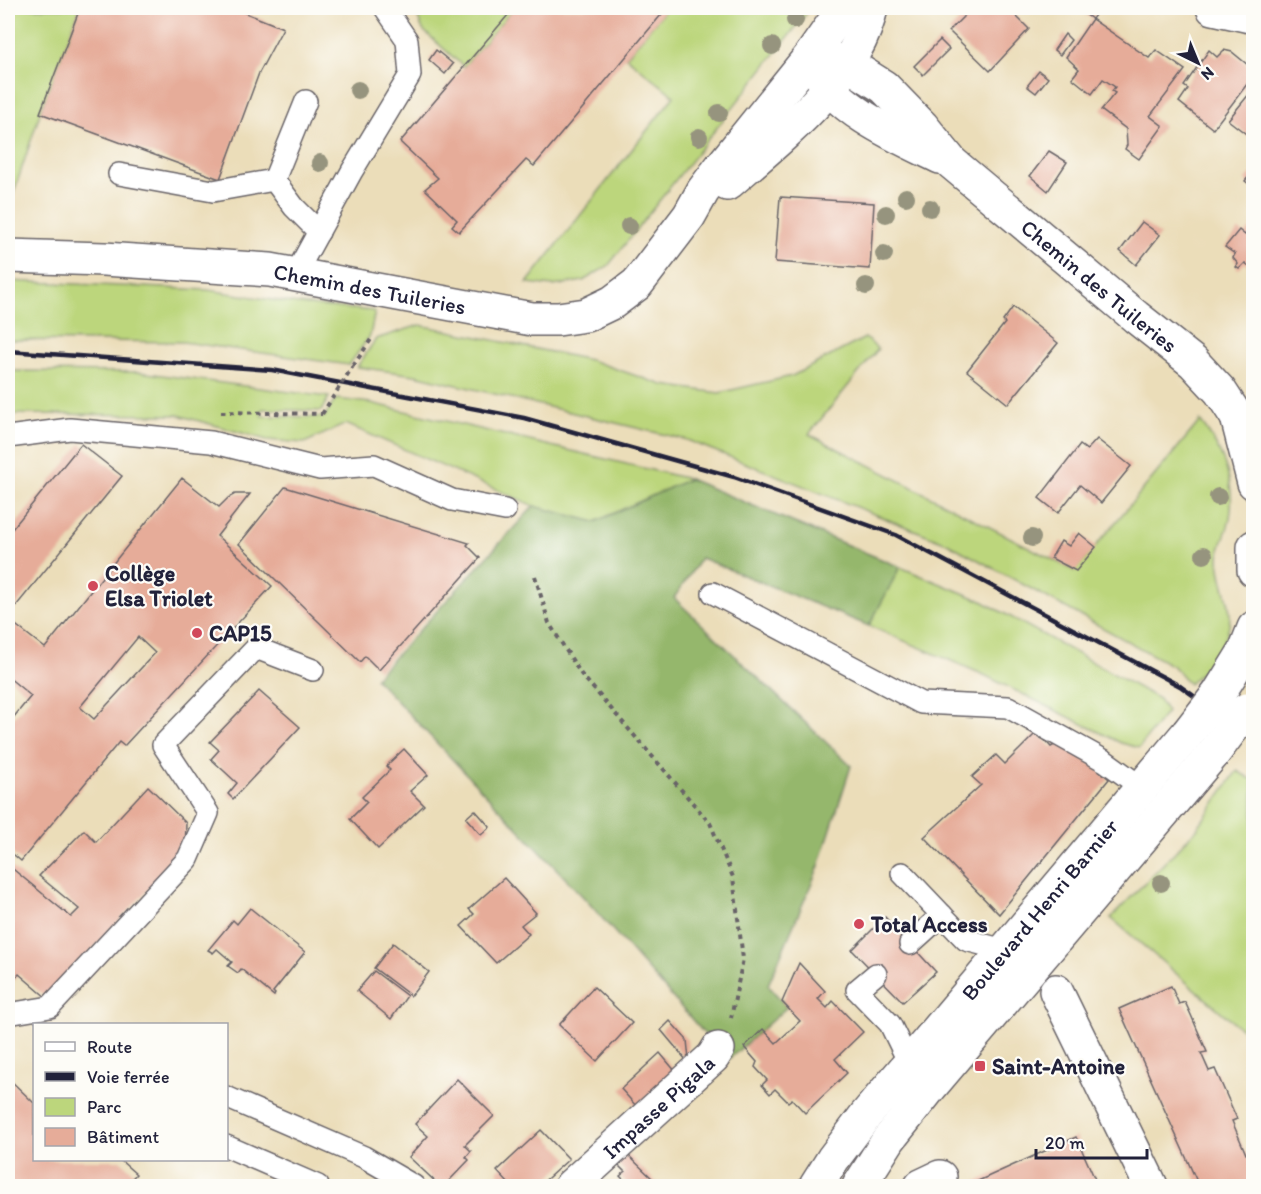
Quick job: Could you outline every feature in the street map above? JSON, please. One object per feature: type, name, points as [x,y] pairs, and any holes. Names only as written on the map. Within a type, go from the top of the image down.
[{"type":"street","points":[[812,54],[844,8]]},
{"type":"street","points":[[837,76],[868,23],[871,8]]},
{"type":"street","points":[[1213,8],[1254,17]]},
{"type":"street","name":"Chemin des Tuileries","points":[[8,256],[116,259],[270,270],[532,319],[558,319],[586,315],[613,302],[637,284],[689,216],[703,191],[721,167],[812,54],[837,76],[884,87],[922,126],[952,163],[1126,310],[1192,362],[1220,392],[1245,425],[1254,483]]},
{"type":"street","name":"Chemin des Tuileries","points":[[689,216],[782,136],[817,102],[837,76]]},
{"type":"street","points":[[1254,547],[1254,570]]},
{"type":"street","name":"Boulevard Henri Barnier","points":[[816,1186],[832,1159],[909,1063],[1188,733],[1219,693],[1245,651],[1254,628]]},
{"type":"street","name":"Boulevard Henri Barnier","points":[[859,1186],[889,1139],[932,1085],[1212,754],[1250,705]]},
{"type":"street","points":[[1056,991],[1151,1186]]},
{"type":"street","name":"Impasse Pigala","points":[[571,1186],[713,1057],[718,1049]]},
{"type":"lane","points":[[295,275],[352,171],[410,75],[407,40],[384,8]]},
{"type":"lane","points":[[274,180],[306,101]]},
{"type":"lane","points":[[119,174],[213,191],[274,180]]},
{"type":"lane","points":[[274,180],[294,207],[319,232]]},
{"type":"lane","points":[[8,437],[70,429],[211,442],[320,469],[374,465],[452,500],[505,510]]},
{"type":"lane","points":[[713,593],[921,703],[1008,707],[1105,761],[1142,787]]},
{"type":"lane","points":[[8,1014],[50,1007],[188,859],[208,813],[163,745],[256,648],[313,670]]},
{"type":"lane","points":[[902,873],[966,940],[1004,950]]},
{"type":"lane","points":[[910,944],[942,915]]},
{"type":"lane","points":[[876,974],[857,990],[890,1024],[909,1063]]},
{"type":"lane","points":[[228,1098],[364,1157],[414,1186]]},
{"type":"lane","points":[[228,1147],[318,1186]]},
{"type":"path","points":[[215,412],[322,414],[372,338]]},
{"type":"path","points":[[535,576],[549,623],[581,674],[710,823],[733,877],[743,958],[732,1016],[718,1049]]},
{"type":"green space","points":[[8,8],[80,8],[40,113],[8,210]]},
{"type":"green space","points":[[414,8],[514,8],[464,67],[423,30]]},
{"type":"green space","points":[[667,8],[811,8],[608,266],[583,281],[553,286],[527,283],[674,96],[626,57]]},
{"type":"green space","points":[[8,281],[208,290],[298,304],[375,311],[370,336],[349,365],[183,342],[8,340]]},
{"type":"green space","points":[[420,325],[590,360],[663,385],[719,393],[792,376],[865,338],[878,349],[809,434],[1075,571],[1200,421],[1221,454],[1231,491],[1230,518],[1219,557],[1230,618],[1225,639],[1213,659],[1189,684],[1173,666],[947,543],[687,440],[415,375],[357,367],[376,339]]},
{"type":"green space","points":[[8,371],[139,372],[329,397],[321,411],[262,409],[262,416],[324,417],[336,399],[371,403],[689,479],[595,522],[534,506],[346,424],[304,443],[267,440],[178,415],[8,414]]},
{"type":"green space","points":[[689,479],[900,567],[869,626],[701,558],[674,598],[851,766],[819,866],[768,985],[787,1007],[729,1059],[587,901],[375,678],[534,506],[595,522]]},
{"type":"green space","points":[[900,567],[982,601],[1159,699],[1167,712],[1139,748],[1121,743],[982,674],[869,626]]},
{"type":"green space","points":[[1237,771],[1253,780],[1253,1039],[1111,918],[1196,830]]},
{"type":"building","points":[[80,8],[233,8],[283,28],[259,73],[220,179],[40,113]]},
{"type":"building","points":[[514,8],[667,8],[534,166],[526,160],[459,232],[452,226],[457,220],[425,189],[438,178],[400,142]]},
{"type":"building","points":[[972,8],[1008,8],[1029,29],[990,71],[949,31]]},
{"type":"building","points":[[1085,8],[1100,8],[1092,19],[1082,12]]},
{"type":"building","points":[[1092,19],[1149,58],[1156,50],[1185,70],[1150,116],[1163,126],[1139,159],[1125,149],[1126,129],[1101,110],[1115,93],[1112,91],[1115,87],[1103,79],[1092,94],[1072,78],[1079,69],[1066,57]]},
{"type":"building","points":[[1065,34],[1071,40],[1060,55],[1054,50]]},
{"type":"building","points":[[940,40],[949,49],[923,75],[914,66]]},
{"type":"building","points":[[436,50],[453,64],[445,74],[429,60]]},
{"type":"building","points":[[1209,50],[1217,57],[1224,50],[1232,52],[1254,70],[1254,75],[1213,129],[1179,102],[1188,89],[1184,86]]},
{"type":"building","points":[[1039,71],[1048,78],[1036,93],[1027,86]]},
{"type":"building","points":[[1254,88],[1254,140],[1228,120]]},
{"type":"building","points":[[1049,151],[1067,162],[1048,191],[1030,176]]},
{"type":"building","points":[[1254,171],[1254,188],[1245,181]]},
{"type":"building","points":[[780,197],[874,203],[870,269],[775,262]]},
{"type":"building","points":[[1142,222],[1160,235],[1136,265],[1120,251]]},
{"type":"building","points":[[1254,225],[1254,270],[1245,263],[1239,269],[1233,258],[1235,254],[1225,247],[1239,230],[1245,235]]},
{"type":"building","points":[[1013,307],[1058,343],[1008,404],[967,371],[1005,323],[1003,321]]},
{"type":"building","points":[[1097,439],[1131,466],[1101,503],[1080,485],[1058,513],[1039,498],[1080,445],[1087,450]]},
{"type":"building","points":[[81,444],[122,476],[12,611],[8,607],[8,534]]},
{"type":"building","points":[[182,478],[219,507],[235,494],[250,494],[217,536],[272,586],[124,746],[119,742],[21,861],[8,850],[8,724],[31,696],[8,677],[8,619],[45,648]],"holes":[[[138,637],[155,653],[94,719],[80,707]]]},
{"type":"building","points":[[285,487],[469,543],[467,545],[480,558],[379,670],[365,656],[360,662],[239,544]]},
{"type":"building","points":[[1079,533],[1096,547],[1076,571],[1051,558],[1061,541],[1069,546]]},
{"type":"building","points":[[259,691],[300,727],[233,799],[228,794],[237,783],[211,759],[219,750],[210,742]]},
{"type":"building","points":[[1037,732],[1051,747],[1058,743],[1069,744],[1109,779],[999,914],[924,837],[981,785],[972,777],[996,755],[1005,764]]},
{"type":"building","points":[[404,749],[428,775],[410,791],[424,805],[378,849],[350,819],[367,802],[362,797],[390,770],[386,766]]},
{"type":"building","points":[[148,786],[186,823],[185,850],[47,998],[19,974],[12,982],[8,979],[8,865],[71,917],[79,909],[39,876],[84,830],[96,842]]},
{"type":"building","points":[[475,810],[490,827],[481,835],[466,818]]},
{"type":"building","points":[[504,878],[536,913],[521,925],[529,934],[496,963],[461,926],[474,914],[469,909]]},
{"type":"building","points":[[250,908],[305,952],[273,992],[274,996],[241,969],[238,973],[228,966],[232,962],[217,949],[213,953],[208,950],[233,920],[237,924]]},
{"type":"building","points":[[885,917],[936,972],[903,1002],[852,950]]},
{"type":"building","points":[[393,943],[429,972],[411,996],[374,968]]},
{"type":"building","points":[[799,963],[825,991],[818,999],[827,1008],[833,1001],[863,1032],[835,1059],[847,1073],[805,1113],[792,1099],[788,1102],[775,1089],[770,1094],[762,1085],[767,1080],[755,1067],[757,1062],[744,1047],[763,1029],[776,1043],[800,1021],[782,1002]]},
{"type":"building","points":[[374,971],[407,996],[391,1019],[357,991]]},
{"type":"building","points":[[1171,986],[1179,1004],[1185,1002],[1191,1015],[1207,1052],[1201,1053],[1209,1071],[1215,1069],[1237,1119],[1232,1121],[1246,1154],[1252,1151],[1254,1153],[1254,1186],[1199,1186],[1119,1009]]},
{"type":"building","points":[[594,987],[632,1023],[597,1061],[559,1025]]},
{"type":"building","points":[[670,1021],[687,1040],[689,1060],[687,1061],[661,1030]]},
{"type":"building","points":[[660,1053],[676,1072],[637,1107],[621,1089]]},
{"type":"building","points":[[8,1078],[33,1102],[33,1161],[121,1161],[136,1174],[125,1186],[8,1186]]},
{"type":"building","points":[[457,1079],[494,1116],[465,1145],[471,1151],[466,1157],[469,1160],[444,1186],[440,1186],[409,1157],[428,1136],[415,1124]]},
{"type":"building","points":[[541,1130],[569,1159],[539,1186],[506,1186],[509,1184],[497,1171]]},
{"type":"building","points":[[1076,1137],[1098,1186],[967,1186]]},
{"type":"building","points":[[627,1154],[658,1184],[630,1186],[620,1176],[625,1172],[617,1164]]},
{"type":"railway","points":[[8,351],[272,370],[524,418],[734,477],[896,535],[1180,686],[1254,739]]},
{"type":"place","name":"Collège Elsa Triolet","points":[[93,586]]},
{"type":"place","name":"CAP15","points":[[197,633]]},
{"type":"place","name":"Total Access","points":[[859,924]]},
{"type":"place","name":"Saint-Antoine","points":[[980,1066]]}]
